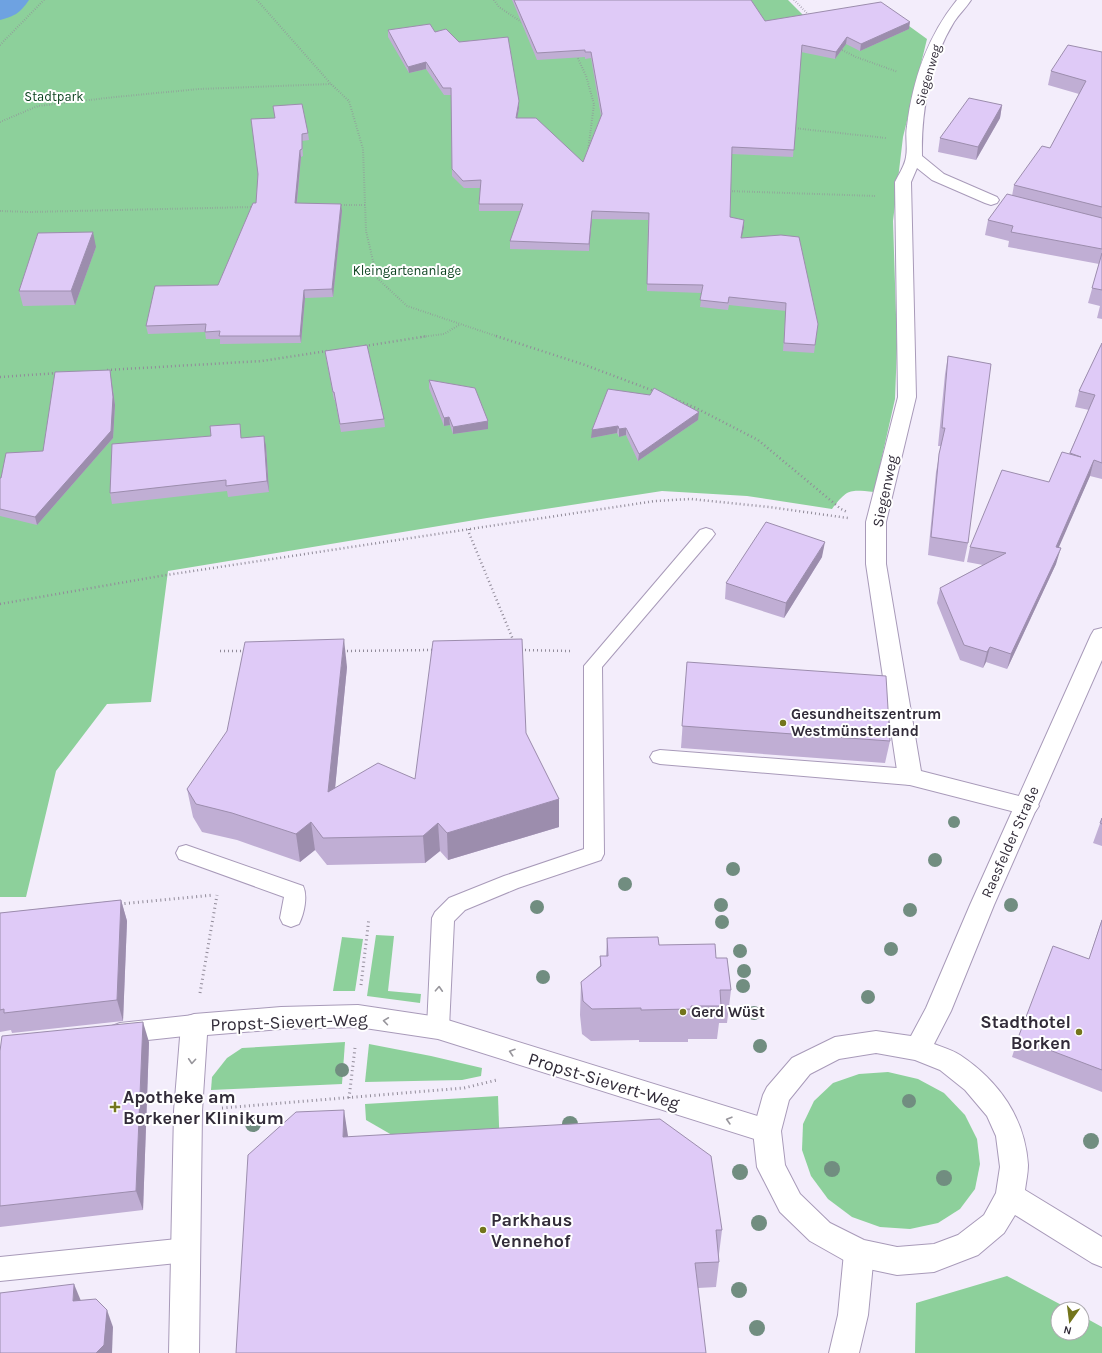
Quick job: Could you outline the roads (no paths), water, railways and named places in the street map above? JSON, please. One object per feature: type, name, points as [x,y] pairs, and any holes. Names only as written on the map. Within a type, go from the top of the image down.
[{"type":"street","name":"Siegenweg","points":[[910,777],[876,564],[876,522],[908,397],[902,197],[903,182],[914,158],[913,140],[924,78],[936,42],[948,20],[964,0]]},
{"type":"street","points":[[914,158],[938,177],[999,202]]},
{"type":"street","name":"Raesfelder Straße","points":[[918,1049],[938,1011],[982,905],[1102,635]]},
{"type":"street","points":[[910,777],[1027,806]]},
{"type":"street","name":"Propst-Sievert-Weg","points":[[184,1353],[187,1250],[188,1111],[194,1025],[281,1018],[358,1016],[438,1028],[767,1131]]},
{"type":"street","points":[[876,1042],[918,1049],[949,1062],[975,1082],[996,1108],[1010,1136],[1014,1167],[1010,1196],[994,1224],[968,1246],[934,1258],[897,1261],[859,1253],[820,1232],[790,1203],[771,1167],[767,1131],[777,1095],[801,1066],[835,1048],[876,1042]]},
{"type":"street","points":[[1010,1196],[1102,1253]]},
{"type":"street","points":[[844,1353],[853,1316],[859,1253]]},
{"type":"lane","points":[[438,1028],[443,918],[457,904],[511,882],[594,854],[593,666],[706,534]]},
{"type":"lane","points":[[660,758],[910,777]]},
{"type":"lane","points":[[186,853],[295,892],[291,918]]},
{"type":"lane","points":[[101,1035],[194,1025]]},
{"type":"lane","points":[[0,1269],[187,1250]]},
{"type":"waterway","points":[[0,7],[8,0]]},
{"type":"place","name":"Gesundheitszentrum Westmünsterland","points":[[783,723]]},
{"type":"place","name":"Gerd Wüst","points":[[683,1012]]},
{"type":"place","name":"Stadthotel Borken","points":[[1079,1032]]},
{"type":"place","name":"Apotheke am Borkener Klinikum","points":[[115,1107]]},
{"type":"place","name":"Parkhaus Vennehof","points":[[483,1230]]},
{"type":"park label","name":"Stadtpark","points":[[54,96]]},
{"type":"park label","name":"Kleingartenanlage","points":[[407,270]]}]
